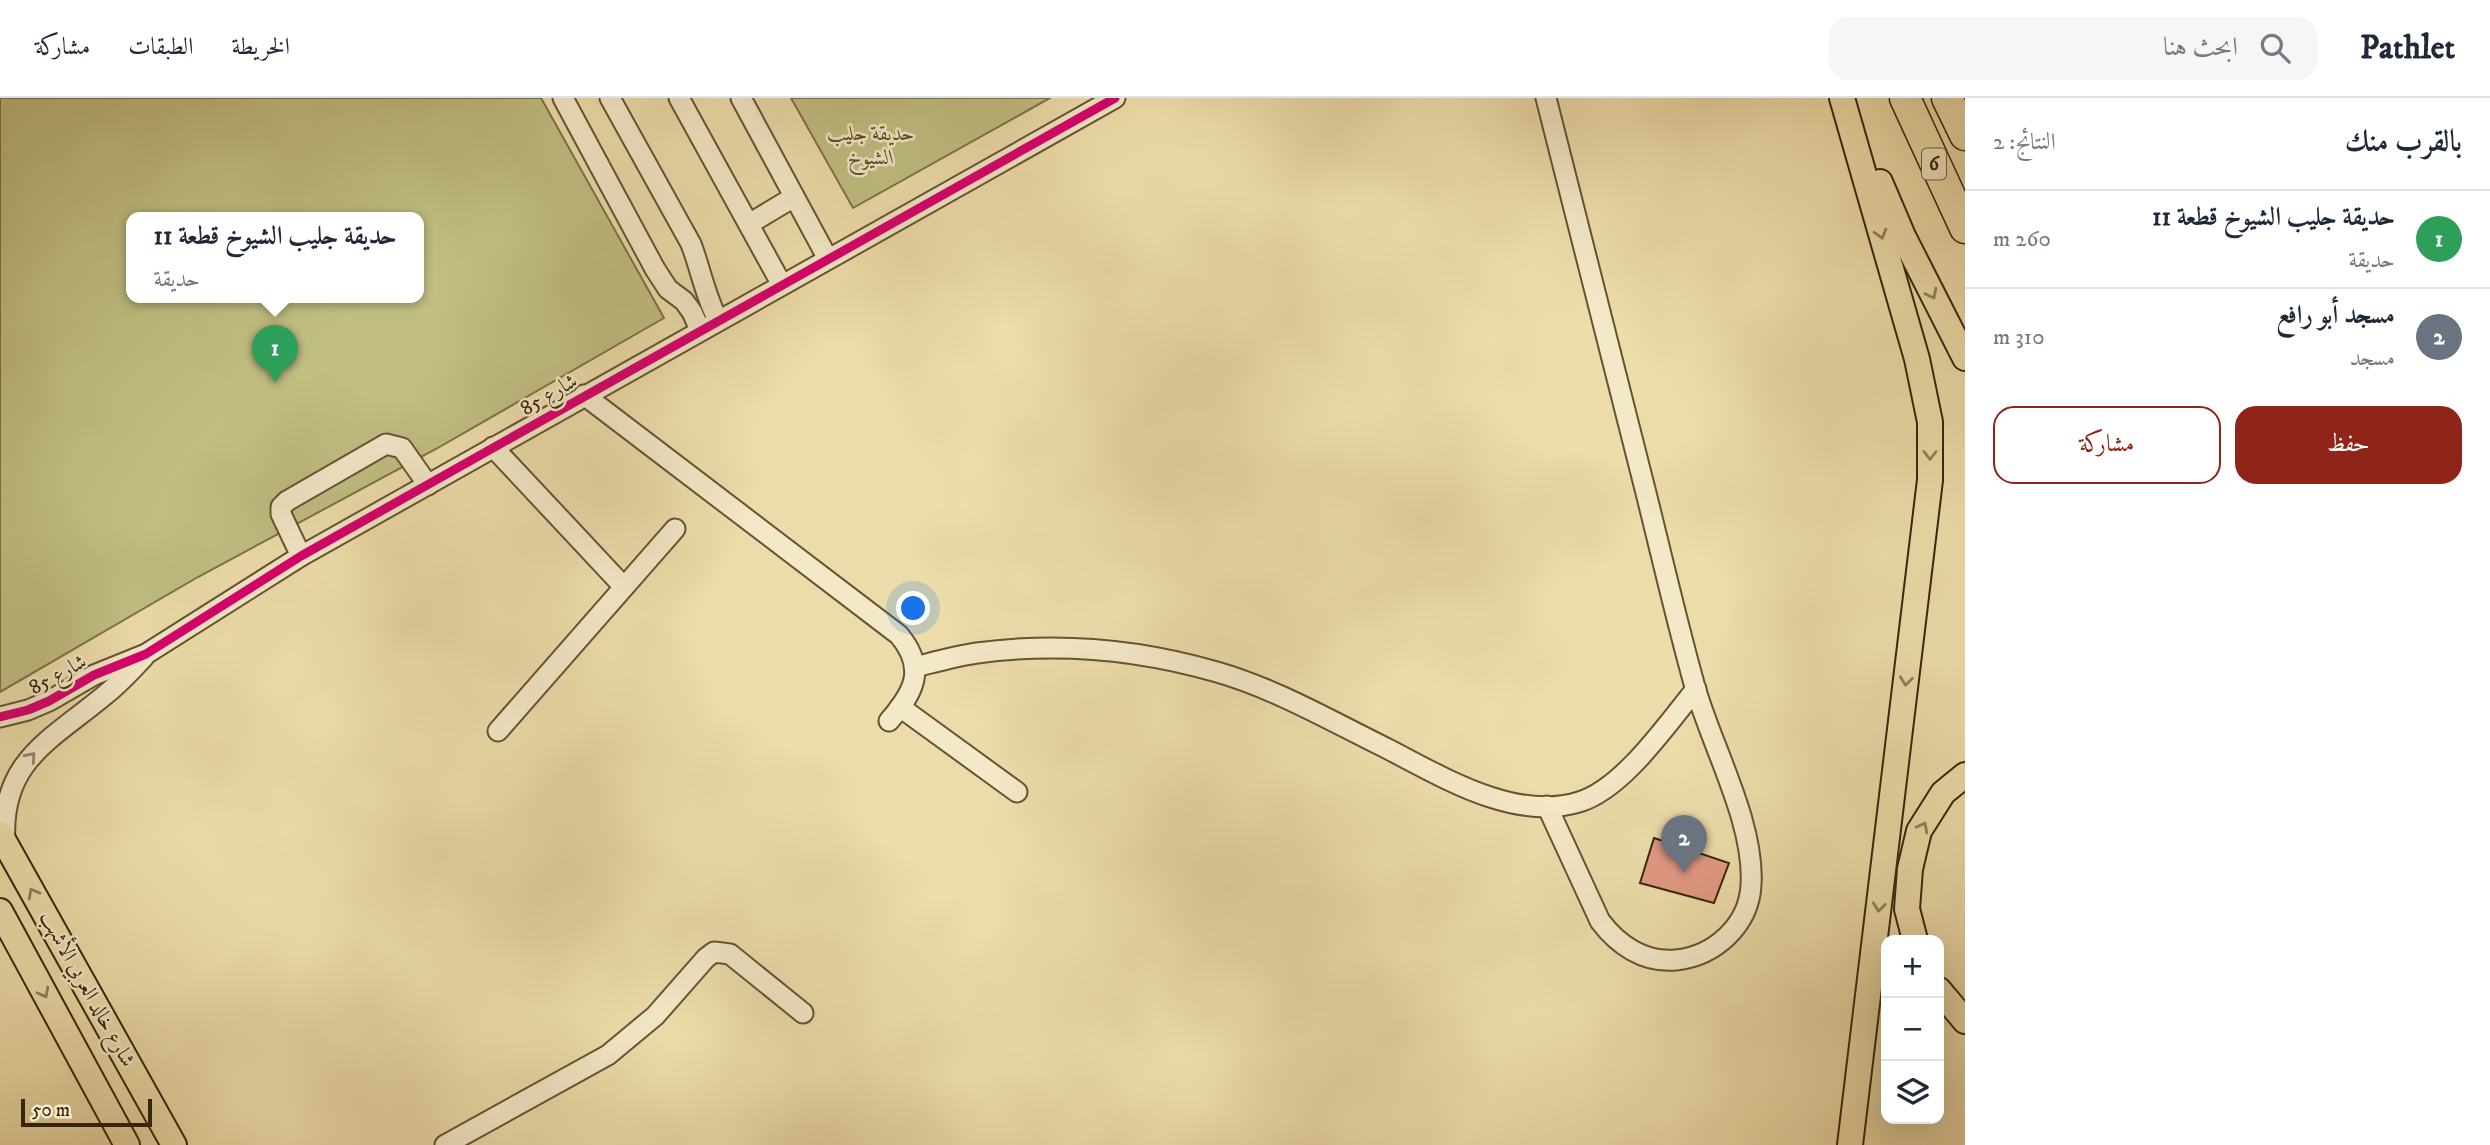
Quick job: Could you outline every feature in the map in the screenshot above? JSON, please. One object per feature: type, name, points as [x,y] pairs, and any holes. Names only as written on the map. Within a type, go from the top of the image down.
[{"type":"highway","name":"6","points":[[1905,98],[1965,228]]},
{"type":"highway","name":"6","points":[[1947,98],[1965,135]]},
{"type":"main road","points":[[1842,98],[1903,236],[1965,358]]},
{"type":"main road","points":[[1842,98],[1917,359],[1930,422],[1930,480],[1850,1145]]},
{"type":"main road","points":[[1913,935],[1907,909],[1910,869],[1919,831],[1943,793],[1965,775]]},
{"type":"main road","name":"شارع خالد العربي الأشهب","points":[[2,838],[174,1145]]},
{"type":"main road","name":"شارع خالد العربي الأشهب","points":[[0,911],[127,1145]]},
{"type":"main road","points":[[1944,996],[1965,1021]]},
{"type":"main road","points":[[77,1054],[127,1117],[145,1145]]},
{"type":"street","points":[[563,98],[655,269],[672,292],[709,325]]},
{"type":"street","points":[[610,98],[691,244],[708,302],[709,325]]},
{"type":"street","points":[[679,98],[782,285]]},
{"type":"street","points":[[741,98],[828,259]]},
{"type":"street","name":"شارع 85","points":[[0,717],[49,701],[94,675],[146,654],[301,556],[1115,98]]},
{"type":"street","points":[[1546,98],[1696,690],[1739,812],[1750,859],[1752,885],[1738,924],[1725,939],[1708,951],[1689,958],[1668,960],[1629,950],[1612,937],[1600,921],[1547,806]]},
{"type":"street","points":[[749,224],[794,197]]},
{"type":"street","points":[[672,292],[701,276]]},
{"type":"street","points":[[584,395],[899,635],[915,667],[915,681],[895,714],[1017,792]]},
{"type":"street","points":[[301,556],[281,514],[281,507],[386,444],[402,448],[428,485]]},
{"type":"street","points":[[493,447],[624,587]]},
{"type":"street","points":[[498,731],[675,529]]},
{"type":"street","points":[[915,667],[974,653],[1035,647],[1096,648],[1158,657],[1219,672],[1278,694],[1470,791],[1507,803],[1547,806],[1579,802],[1609,787],[1633,764],[1696,690]]},
{"type":"street","name":"شارع 85","points":[[2,838],[7,796],[23,766],[47,740],[106,694],[146,654]]},
{"type":"street","points":[[445,1145],[608,1055],[655,1016],[714,952],[730,954],[803,1013]]},
{"type":"green space","points":[[0,98],[541,98],[664,318],[436,449],[198,577],[0,692]]},
{"type":"green space","name":"حديقة جليب الشيوخ","points":[[791,98],[1050,98],[853,208]]},
{"type":"building","points":[[1654,838],[1729,863],[1714,903],[1640,883]]},
{"type":"cycle path","points":[[0,717],[49,701],[94,675],[146,654],[301,556],[1115,98]]},
{"type":"place","name":"حديقة جليب الشيوخ قطعة 11","points":[[275,383]]},
{"type":"place","name":"مسجد أبو رافع","points":[[1684,873]]}]
